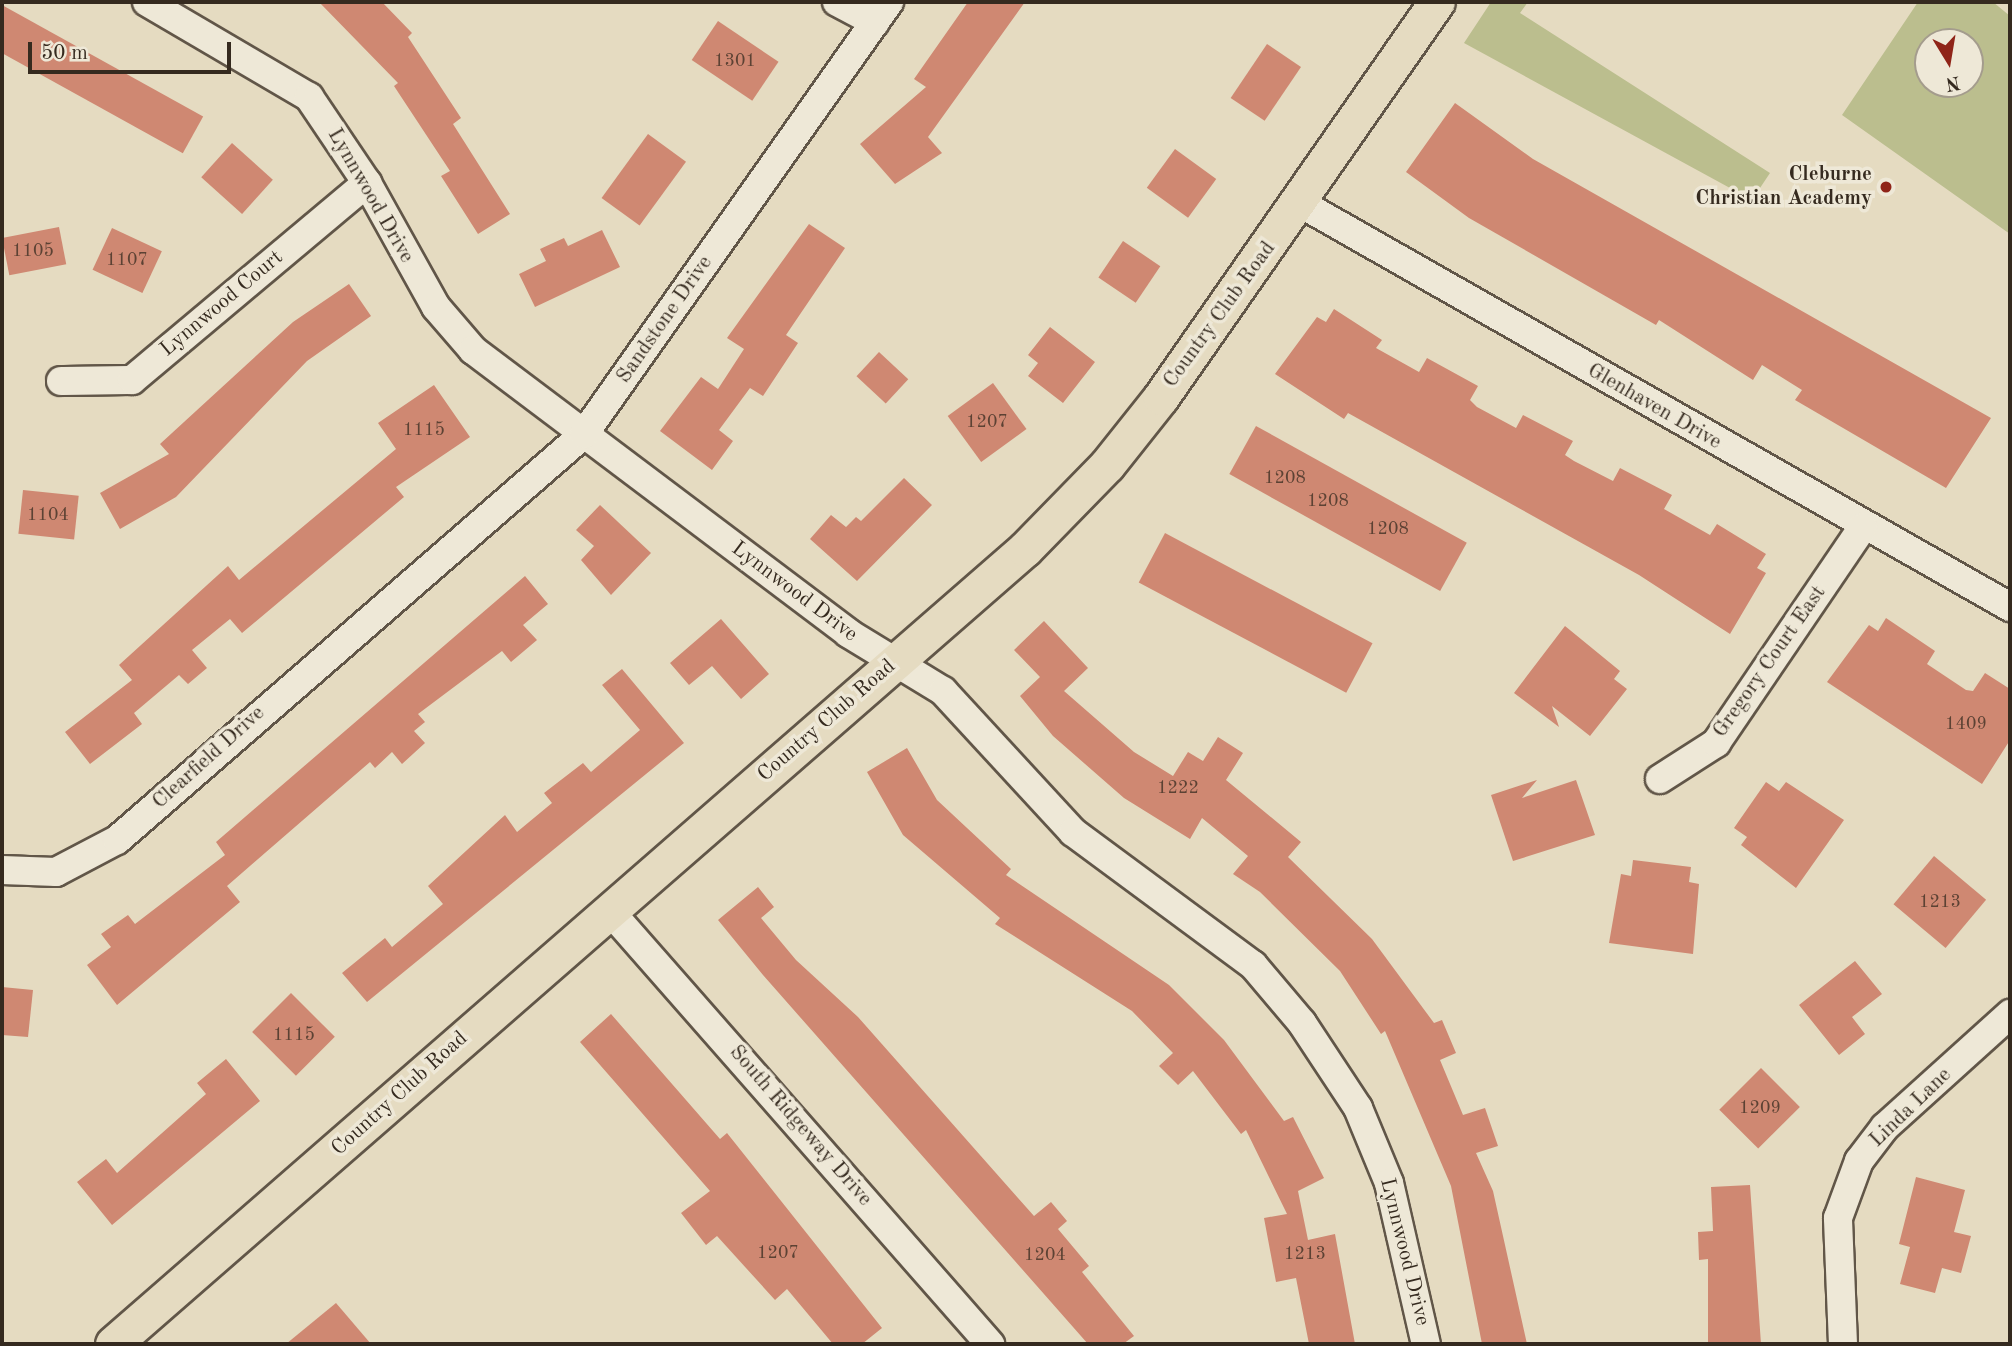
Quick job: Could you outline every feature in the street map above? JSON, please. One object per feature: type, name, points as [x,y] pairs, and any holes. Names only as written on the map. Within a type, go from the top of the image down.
[{"type":"main road","name":"Country Club Road","points":[[113,1344],[1025,549],[1107,465],[1300,202],[1437,2]]},
{"type":"street","name":"Lynnwood Drive","points":[[147,2],[309,97],[367,183],[436,307],[474,350],[894,662],[943,691],[1073,832],[1252,965],[1302,1023],[1358,1108],[1389,1183],[1426,1344]]},
{"type":"street","points":[[837,2],[882,12]]},
{"type":"street","name":"Sandstone Drive","points":[[394,595],[584,434],[882,12]]},
{"type":"street","name":"Lynnwood Court","points":[[61,381],[132,380],[367,183]]},
{"type":"street","name":"Glenhaven Drive","points":[[1300,202],[1863,527],[2010,607]]},
{"type":"street","name":"Gregory Court East","points":[[1660,779],[1716,743],[1863,527]]},
{"type":"street","name":"Clearfield Drive","points":[[2,870],[56,873],[117,840],[394,595]]},
{"type":"street","name":"South Ridgeway Drive","points":[[609,910],[990,1344]]},
{"type":"street","name":"Linda Lane","points":[[1843,1344],[1838,1218],[1859,1161],[1885,1127],[2010,1014]]},
{"type":"green space","points":[[1491,2],[1528,2],[1520,13],[1770,173],[1752,200],[1464,43]]},
{"type":"green space","points":[[1918,2],[1993,2],[2010,16],[2010,234],[1842,115]]},
{"type":"building","points":[[319,2],[382,2],[412,33],[408,37],[461,118],[453,124],[510,214],[478,234],[441,176],[450,171],[394,86],[398,83]]},
{"type":"building","points":[[968,2],[1025,2],[928,137],[942,153],[895,184],[860,144],[926,87],[914,79]]},
{"type":"building","points":[[2,5],[203,117],[183,153],[2,53]]},
{"type":"building","points":[[718,21],[779,62],[752,101],[692,60]]},
{"type":"building","points":[[1267,44],[1301,67],[1265,121],[1231,98]]},
{"type":"building","points":[[1455,103],[1533,159],[1991,418],[1946,488],[1795,400],[1802,390],[1762,365],[1753,380],[1659,320],[1656,325],[1469,218],[1406,172]]},
{"type":"building","points":[[648,134],[686,162],[640,226],[602,198]]},
{"type":"building","points":[[232,143],[273,180],[242,214],[201,177]]},
{"type":"building","points":[[1175,149],[1216,179],[1188,218],[1147,188]]},
{"type":"building","points":[[809,224],[845,248],[786,335],[798,343],[763,396],[750,388],[719,430],[733,441],[712,470],[660,431],[701,377],[718,389],[744,349],[727,338]]},
{"type":"building","points":[[59,227],[66,264],[9,275],[2,238]]},
{"type":"building","points":[[112,228],[162,251],[142,293],[93,270]]},
{"type":"building","points":[[602,230],[620,267],[535,307],[519,274],[546,261],[540,249],[564,238],[568,246]]},
{"type":"building","points":[[1123,241],[1160,266],[1136,303],[1098,277]]},
{"type":"building","points":[[349,284],[371,316],[307,361],[176,497],[120,529],[100,493],[169,454],[160,444],[293,322]]},
{"type":"building","points":[[1334,309],[1382,340],[1376,348],[1419,372],[1427,358],[1478,386],[1470,400],[1477,407],[1516,428],[1523,415],[1573,441],[1565,455],[1574,461],[1613,481],[1620,468],[1672,495],[1664,509],[1710,535],[1717,524],[1766,554],[1757,568],[1766,573],[1730,634],[1639,575],[1348,413],[1344,419],[1275,374],[1317,317],[1326,322]]},
{"type":"building","points":[[1050,327],[1095,362],[1063,403],[1028,376],[1038,363],[1028,355]]},
{"type":"building","points":[[879,352],[908,379],[886,403],[856,376]]},
{"type":"building","points":[[993,383],[1027,429],[981,462],[948,416]]},
{"type":"building","points":[[434,385],[470,437],[396,487],[404,497],[242,633],[230,619],[192,650],[207,668],[188,684],[179,675],[134,713],[142,724],[90,764],[65,732],[132,680],[119,665],[228,566],[239,580],[396,449],[378,423]]},
{"type":"building","points":[[1256,426],[1467,543],[1440,591],[1229,474]]},
{"type":"building","points":[[904,478],[932,505],[857,581],[810,539],[831,515],[846,527],[856,517],[861,521]]},
{"type":"building","points":[[23,490],[79,496],[74,540],[18,534]]},
{"type":"building","points":[[600,505],[651,553],[611,595],[581,560],[594,546],[576,530]]},
{"type":"building","points":[[1165,533],[1372,643],[1346,693],[1139,582]]},
{"type":"building","points":[[525,576],[548,604],[523,625],[537,640],[511,662],[502,651],[418,714],[425,722],[414,731],[425,743],[402,764],[392,752],[375,768],[370,762],[227,886],[240,902],[117,1005],[87,965],[111,947],[101,934],[128,915],[135,924],[225,855],[216,842]]},
{"type":"building","points":[[1886,618],[1935,651],[1927,664],[1966,690],[1973,691],[1985,673],[2010,689],[2010,740],[1982,784],[1827,682],[1869,625],[1878,631]]},
{"type":"building","points":[[721,619],[769,674],[741,699],[712,666],[689,685],[670,663]]},
{"type":"building","points":[[1044,621],[1088,668],[1064,691],[1134,752],[1173,776],[1188,752],[1203,761],[1218,737],[1243,753],[1226,780],[1301,842],[1288,857],[1372,939],[1434,1023],[1442,1020],[1456,1053],[1440,1060],[1463,1115],[1485,1108],[1498,1146],[1476,1153],[1493,1191],[1527,1344],[1482,1344],[1451,1186],[1385,1031],[1381,1034],[1340,971],[1260,892],[1233,874],[1248,856],[1202,818],[1190,839],[1124,798],[1053,736],[1020,696],[1040,677],[1014,650]]},
{"type":"building","points":[[1565,626],[1620,671],[1614,679],[1627,689],[1590,736],[1552,706],[1559,727],[1514,693]]},
{"type":"building","points":[[622,669],[684,743],[367,1002],[342,973],[385,938],[392,947],[443,904],[428,886],[505,815],[517,832],[552,803],[544,793],[583,763],[591,772],[640,730],[602,685]]},
{"type":"building","points":[[907,748],[937,800],[1011,869],[1006,875],[1169,985],[1224,1040],[1284,1121],[1293,1117],[1324,1178],[1298,1191],[1308,1240],[1335,1234],[1355,1344],[1309,1344],[1296,1278],[1276,1282],[1264,1218],[1287,1214],[1246,1130],[1241,1134],[1193,1071],[1178,1085],[1159,1066],[1173,1053],[1132,1011],[995,924],[1000,918],[903,835],[867,772]]},
{"type":"building","points":[[1537,780],[1522,798],[1576,780],[1595,835],[1513,861],[1491,795]]},
{"type":"building","points":[[1766,782],[1779,791],[1786,782],[1844,820],[1796,888],[1741,845],[1747,837],[1734,828]]},
{"type":"building","points":[[1934,856],[1986,900],[1946,948],[1894,904]]},
{"type":"building","points":[[1633,860],[1691,867],[1689,882],[1699,884],[1693,954],[1609,943],[1621,874],[1631,876]]},
{"type":"building","points":[[758,887],[774,907],[761,918],[796,960],[858,1017],[1034,1216],[1051,1202],[1067,1221],[1058,1229],[1089,1266],[1082,1272],[1134,1336],[1123,1344],[1088,1344],[763,975],[718,920]]},
{"type":"building","points":[[1855,961],[1882,994],[1852,1017],[1865,1034],[1839,1055],[1799,1005]]},
{"type":"building","points":[[2,987],[33,990],[28,1037],[2,1035]]},
{"type":"building","points":[[291,993],[335,1037],[296,1076],[252,1032]]},
{"type":"building","points":[[611,1014],[720,1139],[727,1133],[882,1328],[862,1344],[833,1344],[787,1289],[775,1300],[717,1236],[706,1245],[681,1213],[710,1191],[580,1042]]},
{"type":"building","points":[[226,1059],[260,1101],[112,1225],[77,1182],[106,1159],[117,1173],[206,1094],[197,1083]]},
{"type":"building","points":[[1761,1068],[1800,1107],[1758,1149],[1719,1110]]},
{"type":"building","points":[[1916,1177],[1965,1190],[1954,1232],[1971,1236],[1961,1273],[1942,1268],[1935,1293],[1900,1284],[1910,1247],[1899,1244]]},
{"type":"building","points":[[1750,1185],[1761,1344],[1708,1344],[1708,1259],[1699,1260],[1698,1232],[1713,1231],[1711,1187]]},
{"type":"building","points":[[336,1303],[371,1344],[286,1344]]},
{"type":"place","name":"Cleburne Christian Academy","points":[[1886,187]]}]
